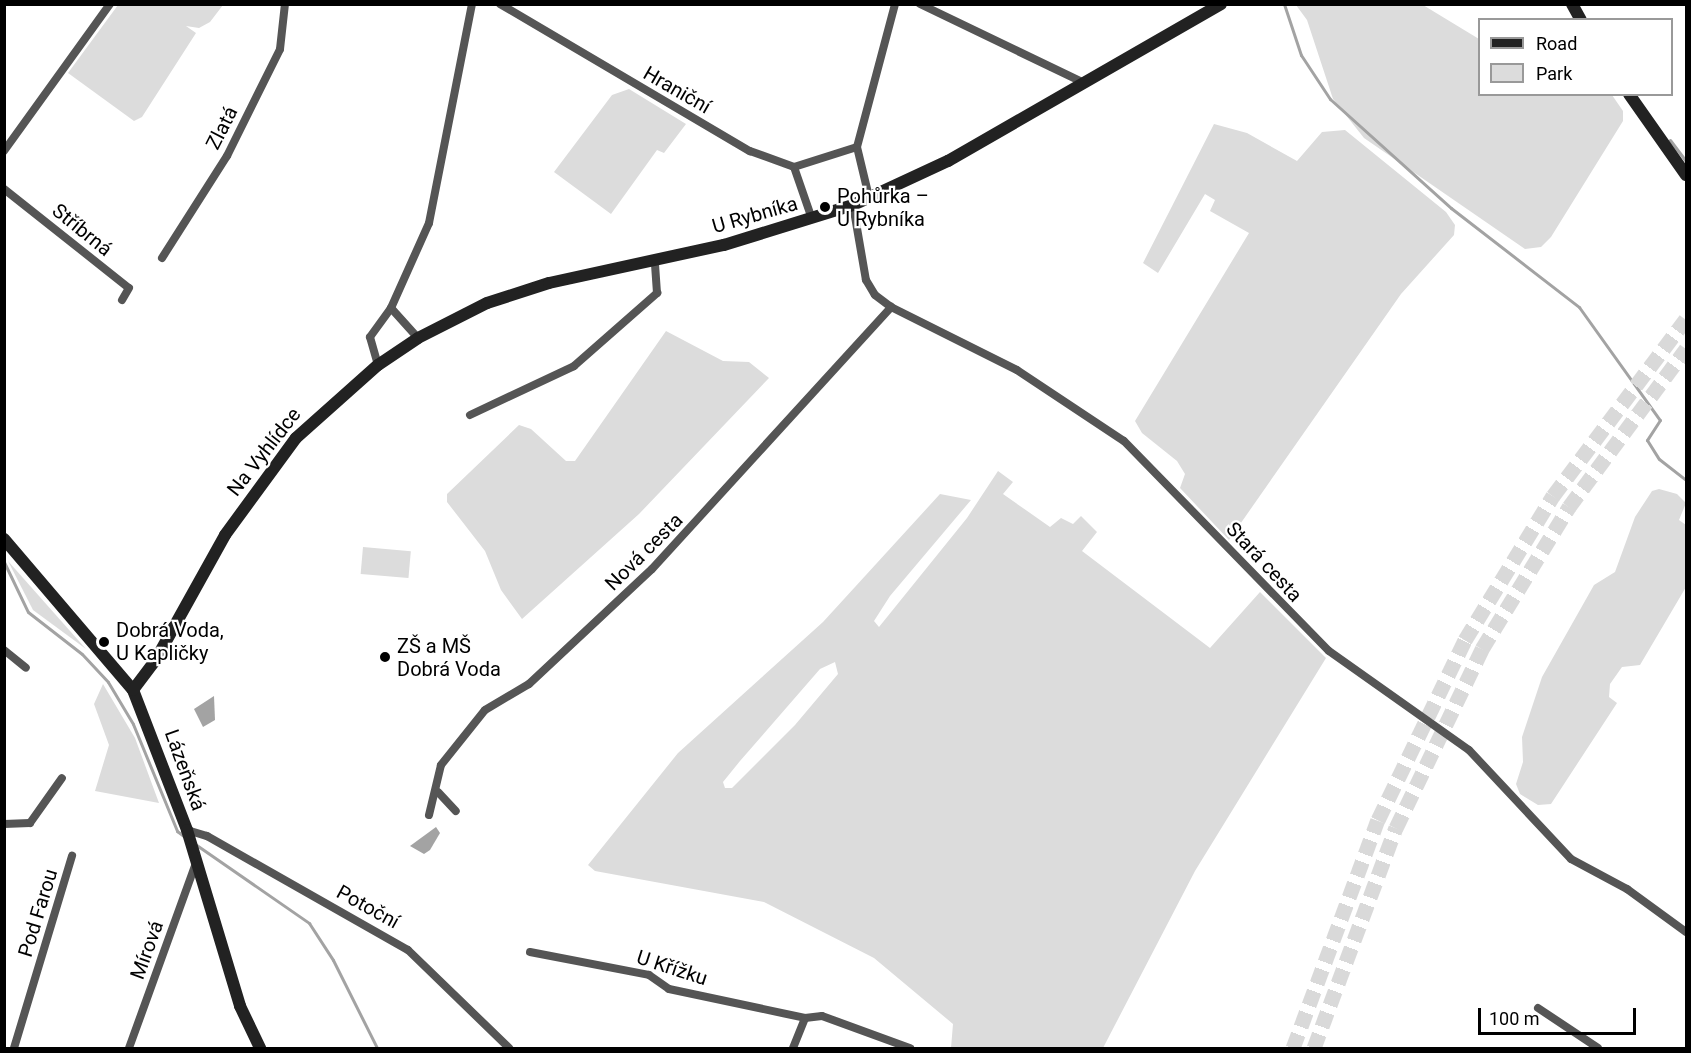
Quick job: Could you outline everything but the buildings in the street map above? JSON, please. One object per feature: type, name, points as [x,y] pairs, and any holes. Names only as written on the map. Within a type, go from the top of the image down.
[{"type":"street","points":[[4,151],[110,4]]},
{"type":"street","name":"Zlatá","points":[[162,258],[227,156],[280,49],[285,4]]},
{"type":"street","points":[[378,365],[370,337],[392,308],[429,223],[472,4]]},
{"type":"street","name":"Hraniční","points":[[500,4],[750,151],[794,167]]},
{"type":"street","points":[[869,198],[858,166],[857,147],[895,4]]},
{"type":"street","points":[[920,4],[1084,83]]},
{"type":"street","name":"U Rybníka","points":[[378,365],[418,338],[487,303],[538,286],[655,262],[812,219],[853,205],[948,160],[1221,4]]},
{"type":"street","points":[[1572,4],[1580,18]]},
{"type":"street","points":[[1630,96],[1686,175]]},
{"type":"street","points":[[812,219],[794,167],[857,147]]},
{"type":"street","name":"Stříbrná","points":[[4,189],[129,288],[122,300]]},
{"type":"street","name":"Stará cesta","points":[[853,205],[866,280],[891,308],[1017,370],[1124,441],[1329,651],[1469,750],[1571,859],[1627,889],[1686,932]]},
{"type":"street","points":[[470,415],[574,366],[657,292],[655,262]]},
{"type":"street","points":[[392,308],[418,338]]},
{"type":"street","name":"Nová cesta","points":[[429,814],[438,792],[441,765],[485,710],[529,684],[652,569],[891,308]]},
{"type":"street","name":"Na Vyhlídce","points":[[133,690],[155,661],[225,536],[296,438],[378,365]]},
{"type":"street","name":"Lázeňská","points":[[6,541],[133,690],[187,830],[240,1006],[260,1048]]},
{"type":"street","points":[[4,650],[26,668]]},
{"type":"street","points":[[4,824],[30,823],[62,778]]},
{"type":"street","points":[[438,792],[456,811]]},
{"type":"street","name":"Potoční","points":[[187,830],[207,836],[408,950],[509,1048]]},
{"type":"street","name":"Pod Farou","points":[[14,1048],[72,856]]},
{"type":"street","name":"Mírová","points":[[129,1048],[196,863]]},
{"type":"street","name":"U Křížku","points":[[530,952],[649,975],[669,989],[805,1018],[822,1016],[910,1048]]},
{"type":"street","points":[[1538,1008],[1598,1048]]},
{"type":"street","points":[[793,1048],[805,1018]]},
{"type":"green space","points":[[118,5],[223,5],[210,22],[199,28],[186,26],[196,33],[142,117],[134,121],[68,73]]},
{"type":"green space","points":[[1296,5],[1423,5],[1478,38],[1478,96],[1613,96],[1623,111],[1623,121],[1551,237],[1541,247],[1525,249],[1364,138],[1333,99],[1307,20]]},
{"type":"green space","points":[[629,89],[686,124],[664,153],[657,150],[611,214],[554,172],[612,95]]},
{"type":"green space","points":[[1214,124],[1247,133],[1297,161],[1322,132],[1345,130],[1446,212],[1455,225],[1454,235],[1401,294],[1229,540],[1180,488],[1185,474],[1177,461],[1142,433],[1135,421],[1249,233],[1210,211],[1215,200],[1205,194],[1158,273],[1143,263]]},
{"type":"green space","points":[[666,331],[723,361],[749,362],[769,378],[639,514],[522,619],[501,590],[485,551],[447,502],[447,494],[519,425],[531,429],[566,461],[575,461]]},
{"type":"green space","points":[[998,471],[1013,482],[1003,494],[1050,527],[1061,518],[1073,524],[1081,516],[1097,532],[1082,551],[1210,648],[1260,592],[1326,658],[1195,871],[1103,1048],[951,1048],[953,1024],[874,958],[764,902],[595,871],[588,865],[678,753],[823,622],[940,494],[971,500],[890,596],[874,621],[879,627],[967,518]],"holes":[[[835,662],[838,674],[795,725],[732,788],[725,788],[723,782],[820,669]]]},
{"type":"green space","points":[[1659,489],[1677,494],[1686,503],[1679,520],[1686,525],[1686,587],[1640,665],[1622,667],[1610,684],[1609,697],[1617,703],[1551,804],[1538,805],[1520,794],[1516,784],[1523,762],[1522,737],[1542,677],[1594,585],[1615,572],[1635,517],[1652,491]]},
{"type":"green space","points":[[363,547],[411,551],[408,578],[361,574]]},
{"type":"green space","points":[[8,561],[86,649],[33,610]]},
{"type":"green space","points":[[103,684],[135,738],[159,803],[95,791],[109,745],[94,704]]},
{"type":"shaded area","points":[[214,696],[215,720],[203,727],[194,709]]},
{"type":"shaded area","points":[[436,827],[440,833],[430,850],[424,854],[410,846]]},
{"type":"waterway","points":[[1284,4],[1301,55],[1330,99],[1451,208],[1579,307],[1660,420],[1647,440],[1659,459],[1686,480]]},
{"type":"waterway","points":[[1670,140],[1686,161]]},
{"type":"waterway","points":[[4,562],[28,612],[82,654],[108,682],[133,724],[177,831],[185,837]]},
{"type":"waterway","points":[[195,844],[309,923],[333,960],[377,1048]]},
{"type":"tunnel","points":[[1293,1048],[1378,820],[1465,640],[1553,496],[1686,319]]},
{"type":"tunnel","points":[[1314,1048],[1396,828],[1482,649],[1569,507],[1686,349]]},
{"type":"place","name":"Pohůrka – U Rybníka","points":[[825,207]]},
{"type":"place","name":"Dobrá Voda, U Kapličky","points":[[104,642]]},
{"type":"place","name":"ZŠ a MŠ Dobrá Voda","points":[[385,657]]}]
